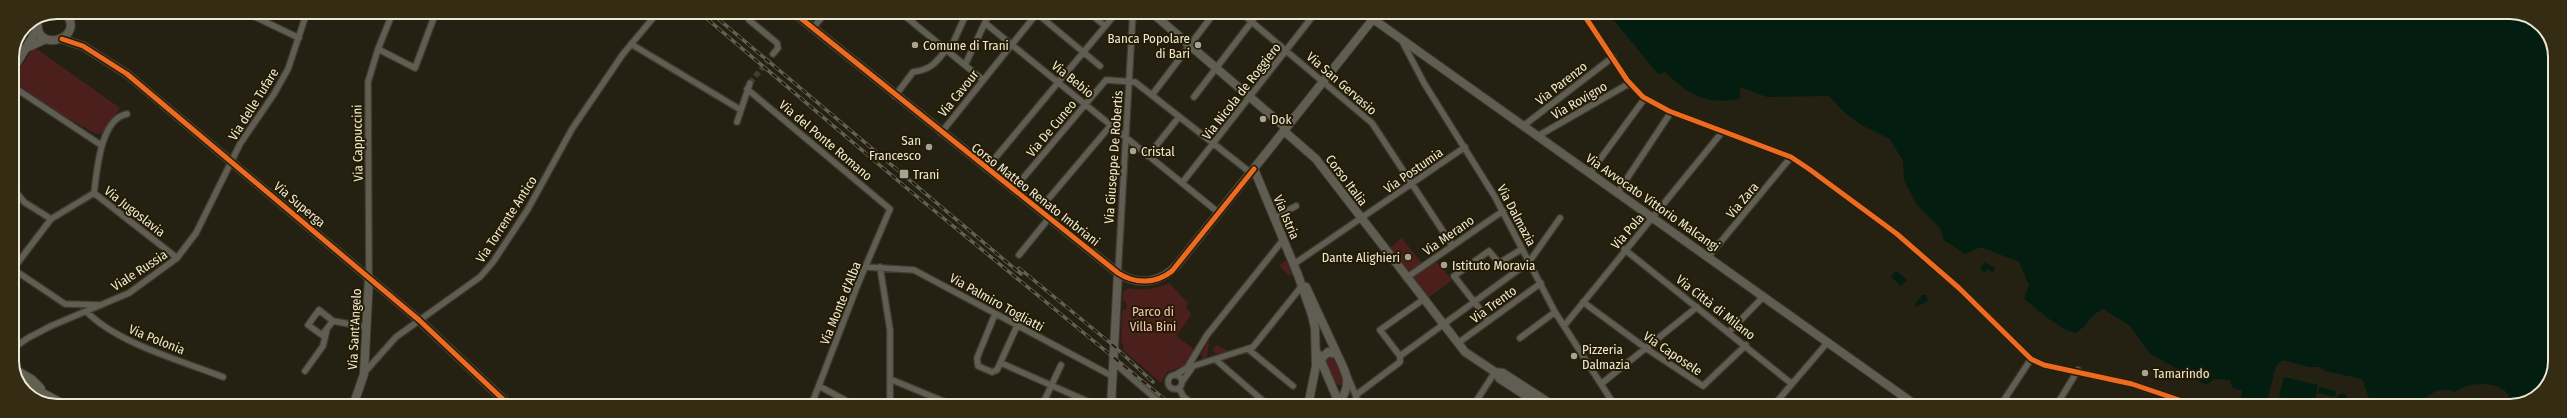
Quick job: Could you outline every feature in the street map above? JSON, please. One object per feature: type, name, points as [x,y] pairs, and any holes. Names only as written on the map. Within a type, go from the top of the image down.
[{"type":"highway","points":[[21,374],[31,380],[47,396]]},
{"type":"highway","points":[[28,386],[52,399]]},
{"type":"street","points":[[62,39],[68,33],[68,19]]},
{"type":"street","name":"Via Superga","points":[[69,19],[82,46]]},
{"type":"street","points":[[259,19],[299,38]]},
{"type":"street","name":"Via delle Tufare","points":[[232,161],[240,144],[280,83],[299,38],[305,19]]},
{"type":"street","name":"Via Cappuccini","points":[[369,277],[367,92],[369,74],[390,19]]},
{"type":"street","points":[[378,50],[415,68],[433,19]]},
{"type":"street","name":"Via Torrente Antico","points":[[364,374],[396,337],[480,277],[493,262],[528,209],[572,129],[631,44],[652,19]]},
{"type":"street","points":[[749,19],[777,43],[778,48],[773,54]]},
{"type":"street","name":"Corso Matteo Renato Imbriani","points":[[802,19],[895,96],[1118,273],[1141,282],[1167,275],[1219,214],[1373,19]]},
{"type":"street","points":[[813,28],[820,19]]},
{"type":"street","points":[[908,19],[982,80]]},
{"type":"street","points":[[895,96],[913,72],[924,71],[933,66],[947,51],[963,19]]},
{"type":"street","points":[[964,65],[987,19]]},
{"type":"street","name":"Via Cavour","points":[[941,132],[1032,19]]},
{"type":"street","points":[[1044,19],[1100,66]]},
{"type":"street","points":[[1096,19],[1105,26]]},
{"type":"street","points":[[986,169],[1110,19]]},
{"type":"street","name":"Via Giuseppe De Robertis","points":[[1111,399],[1133,19]]},
{"type":"street","name":"Corso Italia","points":[[1159,19],[1251,98],[1316,159],[1406,278],[1458,343],[1471,356],[1495,372]]},
{"type":"street","points":[[1152,95],[1210,19]]},
{"type":"street","name":"Via San Gervasio","points":[[1249,19],[1324,80],[1372,123],[1452,245]]},
{"type":"street","name":"Via Nicola de Roggiero","points":[[1182,183],[1251,98],[1311,19]]},
{"type":"street","name":"Via Avvocato Vittorio Malcangi","points":[[1380,19],[1401,39],[1709,256],[1827,343],[1908,399]]},
{"type":"street","points":[[1587,19],[1630,83],[1645,98],[1671,112],[1791,157],[1897,234],[1959,288],[2031,359],[2044,364],[2078,370],[2132,384],[2176,399]]},
{"type":"street","points":[[1194,97],[1252,21]]},
{"type":"street","name":"Via Bebio","points":[[985,23],[1112,124],[1148,156],[1219,214]]},
{"type":"street","points":[[26,48],[46,39],[38,24]]},
{"type":"street","points":[[19,60],[36,25]]},
{"type":"street","name":"Via Superga","points":[[46,39],[62,39],[82,46],[127,74],[419,320],[503,399]]},
{"type":"street","name":"Via Dalmazia","points":[[1401,39],[1421,77],[1465,147],[1503,212],[1564,326],[1611,399]]},
{"type":"street","points":[[631,44],[741,110],[737,122]]},
{"type":"street","name":"Via Parenzo","points":[[1523,126],[1613,57]]},
{"type":"street","name":"Via De Cuneo","points":[[1013,190],[1106,80],[1130,82]]},
{"type":"street","points":[[1130,82],[1135,82],[1214,144],[1252,171]]},
{"type":"street","name":"Via Rovigno","points":[[1538,136],[1630,83]]},
{"type":"street","name":"Via del Ponte Romano","points":[[741,110],[748,86],[890,209]]},
{"type":"street","points":[[19,91],[102,145]]},
{"type":"street","points":[[1590,173],[1645,98]]},
{"type":"street","points":[[1618,192],[1671,112]]},
{"type":"street","name":"Via Jugoslavia","points":[[127,114],[118,118],[102,145],[94,193],[177,258]]},
{"type":"street","points":[[1148,156],[1179,117]]},
{"type":"street","points":[[1040,210],[1112,124]]},
{"type":"street","name":"Via Pola","points":[[1564,326],[1624,249],[1653,218],[1723,131]]},
{"type":"street","name":"Via Postumia","points":[[1294,264],[1362,219],[1465,147]]},
{"type":"street","name":"Via Zara","points":[[1709,256],[1791,157]]},
{"type":"street","name":"Viale Russia","points":[[19,345],[40,332],[104,305],[139,287],[177,258],[196,233],[232,161]]},
{"type":"street","name":"Via Istria","points":[[1252,171],[1294,264],[1315,328],[1316,350],[1319,362],[1338,399]]},
{"type":"street","points":[[19,261],[50,219],[94,193]]},
{"type":"street","points":[[19,196],[24,202],[50,219]]},
{"type":"street","points":[[1274,218],[1296,206]]},
{"type":"street","name":"Via Monte d'Alba","points":[[814,399],[865,267],[890,209]]},
{"type":"street","name":"Via Merano","points":[[1406,278],[1452,245],[1503,212]]},
{"type":"street","points":[[1019,255],[1049,218]]},
{"type":"street","points":[[1400,356],[1529,262],[1560,218]]},
{"type":"street","points":[[1179,388],[1207,335],[1284,240]]},
{"type":"street","points":[[1489,321],[1454,276],[1490,251],[1499,262],[1522,248]]},
{"type":"street","name":"Via Città di Milano","points":[[1624,249],[1746,345],[1792,384]]},
{"type":"street","name":"Via Palmiro Togliatti","points":[[865,267],[914,270],[1112,376]]},
{"type":"street","points":[[880,267],[888,313],[890,399]]},
{"type":"street","points":[[19,273],[65,304],[104,305]]},
{"type":"street","name":"Via Istria","points":[[1298,275],[1306,287],[1357,399]]},
{"type":"street","name":"Via Sant'Angelo","points":[[355,399],[364,374],[369,277]]},
{"type":"street","name":"Via Trento","points":[[1458,343],[1541,283]]},
{"type":"street","points":[[1179,388],[1174,389],[1169,385],[1169,378],[1190,368],[1248,350],[1256,345],[1302,287]]},
{"type":"street","points":[[1729,332],[1764,296]]},
{"type":"street","points":[[1356,395],[1400,362],[1400,356],[1380,330],[1424,299]]},
{"type":"street","name":"Via Caposele","points":[[1583,302],[1647,349],[1702,386],[1746,345]]},
{"type":"street","points":[[1601,384],[1647,349],[1697,307]]},
{"type":"street","points":[[333,321],[322,335],[308,324],[319,310],[333,321],[366,327]]},
{"type":"street","name":"Via Polonia","points":[[87,312],[98,323],[122,337],[223,377]]},
{"type":"street","points":[[1520,338],[1556,312]]},
{"type":"street","points":[[995,314],[976,361],[978,366],[992,372],[997,370],[1017,326]]},
{"type":"street","points":[[305,371],[323,346],[327,329]]},
{"type":"street","points":[[1779,399],[1827,343]]},
{"type":"street","points":[[1248,350],[1293,386]]},
{"type":"street","points":[[1310,399],[1319,362],[1328,352],[1337,354]]},
{"type":"street","points":[[2005,399],[2031,359]]},
{"type":"street","points":[[1216,360],[1261,399]]},
{"type":"street","points":[[1113,362],[1156,399]]},
{"type":"street","points":[[1001,363],[1083,399]]},
{"type":"street","points":[[1045,399],[1061,365]]},
{"type":"street","points":[[2060,399],[2078,370]]},
{"type":"street","points":[[1478,399],[1495,372]]},
{"type":"street","points":[[1495,372],[1500,379],[1531,399]]},
{"type":"street","points":[[1495,372],[1503,373],[1543,399]]},
{"type":"street","points":[[1175,375],[1181,377],[1182,382]]},
{"type":"street","points":[[890,379],[938,399]]},
{"type":"street","points":[[1333,387],[1343,388],[1348,379]]},
{"type":"street","points":[[1343,399],[1348,379]]},
{"type":"street","points":[[819,386],[843,399]]},
{"type":"street","points":[[1179,388],[1187,399]]},
{"type":"green space","points":[[34,47],[120,108],[104,133],[96,134],[57,112],[19,86],[19,70]]},
{"type":"green space","points":[[1402,238],[1425,267],[1435,260],[1452,280],[1426,299],[1388,249]]},
{"type":"green space","points":[[1286,260],[1292,274],[1290,276],[1279,266]]},
{"type":"green space","name":"Parco di Villa Bini","points":[[1169,283],[1188,303],[1186,307],[1191,315],[1176,336],[1195,350],[1184,366],[1167,372],[1161,383],[1122,349],[1124,346],[1121,342],[1122,311],[1127,308],[1126,303],[1123,300],[1123,292],[1129,288],[1149,289]]},
{"type":"green space","points":[[1209,340],[1207,358],[1202,361],[1203,357],[1201,355]]},
{"type":"green space","points":[[1216,345],[1228,351],[1216,354],[1213,350]]},
{"type":"green space","points":[[1328,356],[1336,357],[1345,382],[1342,385],[1334,384],[1325,362]]},
{"type":"shaded area","points":[[1613,19],[2520,20],[2531,25],[2542,36],[2547,47],[2548,55],[2548,366],[2546,373],[2543,380],[2535,390],[2525,396],[2517,398],[2510,399],[2505,391],[2498,387],[2489,384],[2479,384],[2470,385],[2455,392],[2449,390],[2439,390],[2425,399],[2369,399],[2362,379],[2325,371],[2319,367],[2309,367],[2282,360],[2276,366],[2268,398],[2241,399],[2242,391],[2232,387],[2230,380],[2214,379],[2206,385],[2149,353],[2130,326],[2103,309],[2076,333],[2062,328],[2049,319],[2024,299],[2029,285],[2019,262],[1981,247],[1965,254],[1944,240],[1940,228],[1917,205],[1904,180],[1903,161],[1890,139],[1865,127],[1845,113],[1829,96],[1767,97],[1740,87],[1740,99],[1718,101],[1690,92],[1673,80],[1665,72],[1658,74]]},
{"type":"shaded area","points":[[1984,262],[1995,268],[1993,272],[1987,269],[1985,272],[1980,269]]},
{"type":"shaded area","points":[[1896,271],[1907,280],[1901,286],[1891,277]]},
{"type":"shaded area","points":[[1922,295],[1926,295],[1928,301],[1916,307],[1915,304]]},
{"type":"shaded area","points":[[2284,377],[2318,385],[2315,399],[2288,399],[2279,397]]},
{"type":"shaded area","points":[[2319,387],[2336,391],[2335,397],[2318,393]]},
{"type":"shaded area","points":[[2342,393],[2348,399],[2336,399],[2338,395]]},
{"type":"tunnel","points":[[750,83],[773,54]]},
{"type":"railway","points":[[707,19],[909,190],[1164,399]]},
{"type":"railway","points":[[718,19],[1021,274]]},
{"type":"railway","points":[[1019,268],[1114,346],[1153,382]]},
{"type":"cycle path","points":[[802,19],[1118,273],[1131,279],[1138,281],[1152,280],[1172,271],[1254,169]]},
{"type":"cycle path","points":[[1587,19],[1627,80],[1643,97],[1669,111],[1791,157],[1809,169],[1897,234],[1959,288],[2031,359],[2044,365],[2132,384],[2176,399]]},
{"type":"cycle path","points":[[62,39],[83,46],[127,74],[419,320],[503,399]]},
{"type":"place","name":"Comune di Trani","points":[[915,45]]},
{"type":"place","name":"Banca Popolare di Bari","points":[[1198,45]]},
{"type":"place","name":"Dok","points":[[1263,119]]},
{"type":"place","name":"San Francesco","points":[[929,147]]},
{"type":"place","name":"Cristal","points":[[1133,151]]},
{"type":"place","name":"Trani","points":[[904,174]]},
{"type":"place","name":"Dante Alighieri","points":[[1408,257]]},
{"type":"place","name":"Istituto Moravia","points":[[1444,265]]},
{"type":"place","name":"Pizzeria Dalmazia","points":[[1574,356]]},
{"type":"place","name":"Tamarindo","points":[[2145,373]]}]
